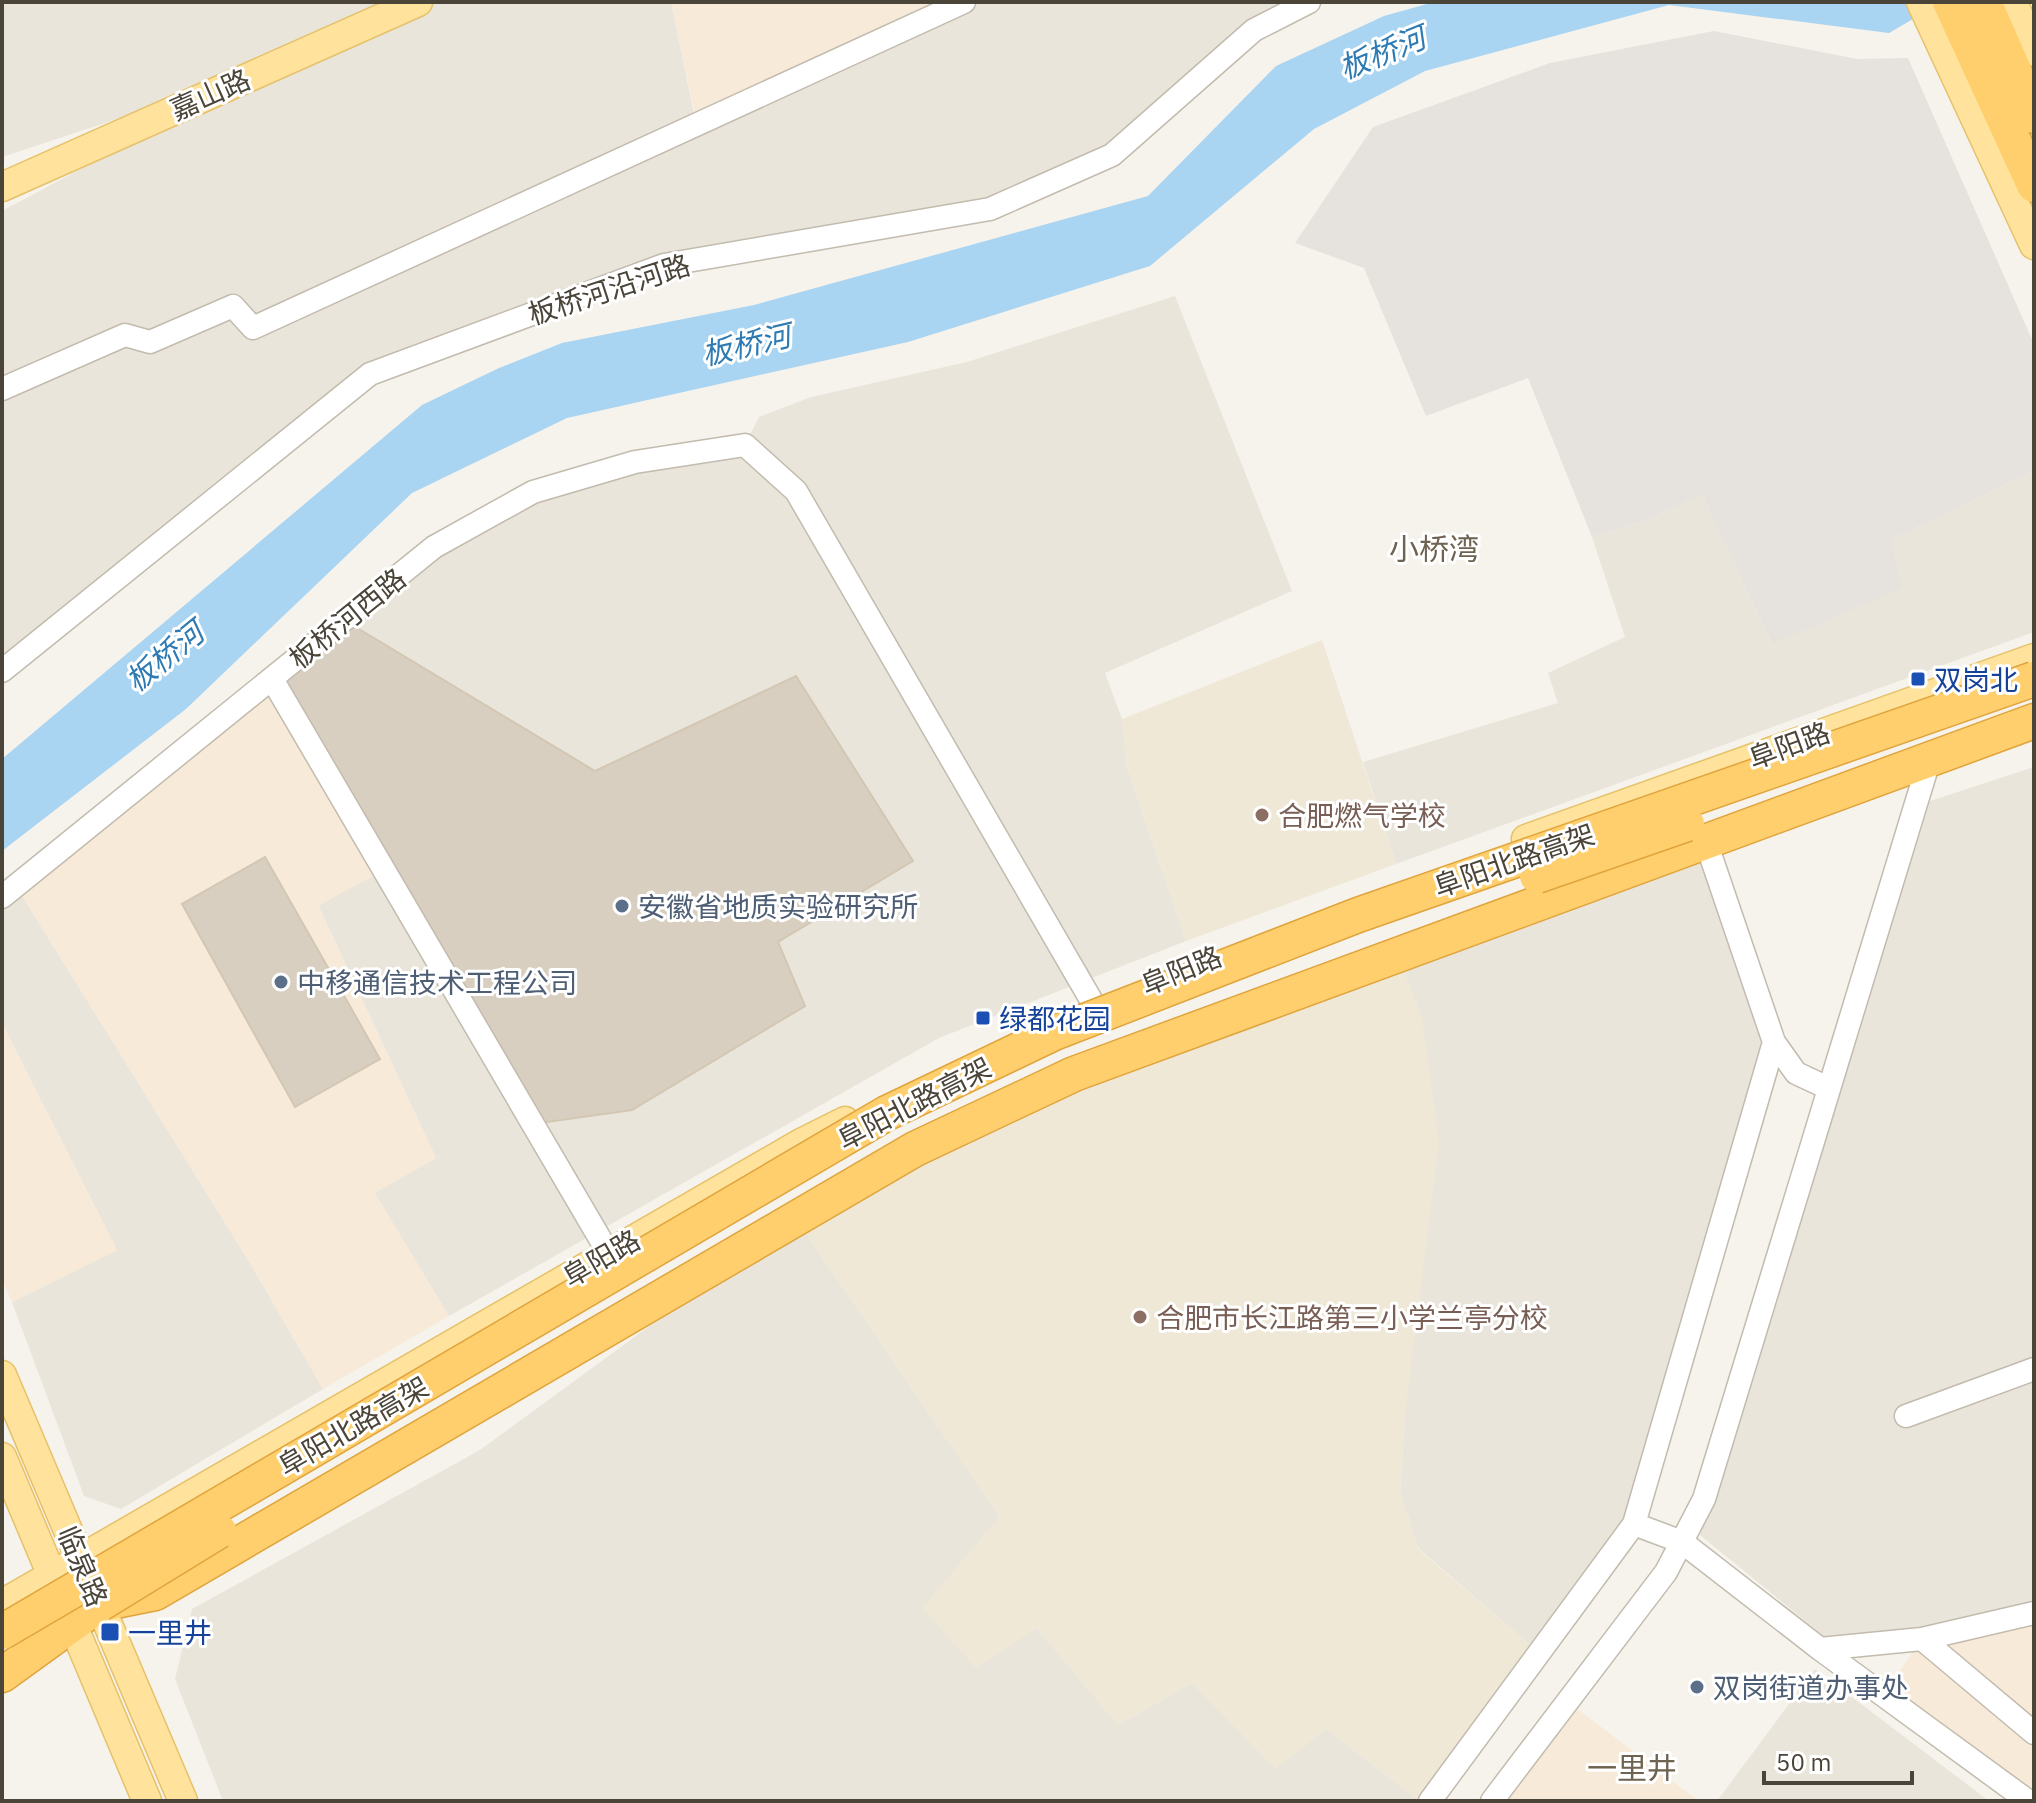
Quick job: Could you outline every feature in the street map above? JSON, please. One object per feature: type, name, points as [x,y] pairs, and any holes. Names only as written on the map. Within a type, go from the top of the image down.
[{"type":"highway","points":[[1963,11],[2034,69]]},
{"type":"highway","points":[[1963,11],[2034,116]]},
{"type":"highway","points":[[1963,11],[2034,185]]},
{"type":"highway","name":"阜阳北路高架","points":[[2,1632],[887,1113],[1054,1033],[1358,915],[2034,679]]},
{"type":"highway","name":"阜阳北路高架","points":[[100,1604],[527,1343],[902,1129],[1095,1038],[1371,931],[1605,854],[2034,700]]},
{"type":"highway","points":[[2,1675],[100,1604],[155,1593],[930,1142],[1074,1074],[2034,721]]},
{"type":"main road","name":"嘉山路","points":[[2,187],[418,2]]},
{"type":"main road","points":[[1963,11],[2034,52]]},
{"type":"main road","points":[[1963,11],[1970,105],[2034,245]]},
{"type":"main road","name":"阜阳路","points":[[2,1604],[803,1142],[1021,1035],[1349,901],[2034,658]]},
{"type":"main road","name":"临泉路","points":[[2,1375],[183,1801]]},
{"type":"main road","name":"临泉路","points":[[2,1457],[147,1801]]},
{"type":"street","points":[[2,389],[125,335],[150,342],[233,306],[253,328],[964,2]]},
{"type":"street","name":"板桥河沿河路","points":[[2,671],[370,374],[664,265],[990,209],[1112,155],[1254,30],[1309,2]]},
{"type":"street","name":"板桥河西路","points":[[2,897],[434,547],[533,492],[635,462],[745,445],[796,491],[1094,1005]]},
{"type":"street","points":[[272,679],[609,1254]]},
{"type":"street","points":[[1492,1801],[1666,1572],[1704,1499],[1929,761]]},
{"type":"street","points":[[1706,842],[1774,1042],[1796,1073],[1828,1088]]},
{"type":"street","points":[[1430,1801],[1634,1524],[1774,1042]]},
{"type":"street","points":[[1906,1416],[2034,1369]]},
{"type":"street","points":[[1634,1524],[1682,1542],[1820,1649],[2028,1801]]},
{"type":"street","points":[[1820,1649],[1922,1639],[2034,1613]]},
{"type":"street","points":[[1922,1639],[2034,1733]]},
{"type":"shaded area","points":[[2,2],[671,2],[696,124],[964,2],[1309,2],[1254,30],[1112,155],[990,209],[664,265],[370,374],[2,671],[2,211],[266,70],[2,157]]},
{"type":"shaded area","points":[[671,2],[964,2],[697,125]]},
{"type":"shaded area","points":[[1714,31],[1857,59],[1908,58],[2034,344],[2034,471],[1891,540],[1901,588],[1772,644],[1702,495],[1649,519],[1592,537],[1528,378],[1426,416],[1364,268],[1295,243],[1373,127],[1550,63]]},
{"type":"shaded area","points":[[1175,296],[1292,591],[1105,673],[1122,719],[1127,766],[1186,941],[939,1038],[449,1316],[374,1193],[436,1158],[318,905],[384,870],[632,1110],[805,1006],[778,942],[913,861],[796,677],[595,771],[344,620],[533,492],[745,445],[759,417],[811,397],[967,362]]},
{"type":"shaded area","points":[[2034,471],[2034,632],[1396,864],[1363,762],[1558,703],[1548,673],[1625,637],[1592,537],[1649,519],[1702,495],[1772,644],[1891,540]]},
{"type":"shaded area","name":"合肥燃气学校","points":[[1322,640],[1396,864],[1186,941],[1127,766],[1122,719]]},
{"type":"shaded area","points":[[272,679],[384,870],[318,906],[436,1158],[375,1193],[449,1316],[323,1389],[253,1268],[21,894]]},
{"type":"shaded area","points":[[2034,767],[2034,1613],[1831,1642],[1700,1535],[1930,801]]},
{"type":"shaded area","points":[[1706,842],[1774,1042],[1634,1524],[1539,1653],[1418,1548],[1400,1492],[1405,1415],[1398,955]]},
{"type":"shaded area","points":[[21,894],[253,1268],[323,1389],[121,1509],[84,1496],[12,1302],[117,1250],[2,1023],[2,909]]},
{"type":"shaded area","name":"合肥市长江路第三小学兰亭分校","points":[[1398,955],[1422,1018],[1439,1141],[1405,1415],[1400,1492],[1418,1549],[1539,1653],[1420,1801],[1326,1729],[1276,1768],[1192,1683],[1118,1725],[1037,1628],[976,1668],[922,1608],[1000,1517],[796,1219],[915,1149]]},
{"type":"shaded area","points":[[2,1023],[117,1250],[12,1302],[2,1279]]},
{"type":"shaded area","points":[[796,1219],[1000,1517],[923,1608],[976,1667],[1037,1628],[1118,1725],[1192,1683],[1276,1768],[1326,1729],[1420,1801],[223,1801],[175,1679],[192,1609],[480,1450]]},
{"type":"shaded area","points":[[2034,1613],[2034,1796],[1887,1689],[1922,1639]]},
{"type":"shaded area","points":[[1815,1669],[1989,1801],[1717,1801]]},
{"type":"shaded area","points":[[1576,1708],[1699,1801],[1506,1801]]},
{"type":"water","name":"板桥河","points":[[1434,2],[1942,2],[1889,33],[1669,5],[1425,71],[1314,129],[1150,266],[908,342],[567,418],[412,493],[186,709],[2,851],[2,759],[422,405],[499,368],[562,343],[754,305],[1148,196],[1276,66],[1384,16]]},
{"type":"building","name":"安徽省地质实验研究所","points":[[344,620],[595,771],[796,676],[913,861],[778,942],[805,1006],[632,1110],[533,1124],[272,679]]},
{"type":"building","name":"中移通信技术工程公司","points":[[265,857],[380,1059],[295,1107],[182,904]]},
{"type":"place","name":"双岗北","points":[[1918,679]]},
{"type":"place","name":"合肥燃气学校","points":[[1262,815]]},
{"type":"place","name":"安徽省地质实验研究所","points":[[622,906]]},
{"type":"place","name":"中移通信技术工程公司","points":[[281,982]]},
{"type":"place","name":"绿都花园","points":[[983,1018]]},
{"type":"place","name":"合肥市长江路第三小学兰亭分校","points":[[1140,1317]]},
{"type":"place","name":"一里井","points":[[110,1632]]},
{"type":"place","name":"双岗街道办事处","points":[[1697,1687]]},
{"type":"district","name":"小桥湾","points":[[1434,548]]},
{"type":"district","name":"一里井","points":[[1632,1767]]}]
